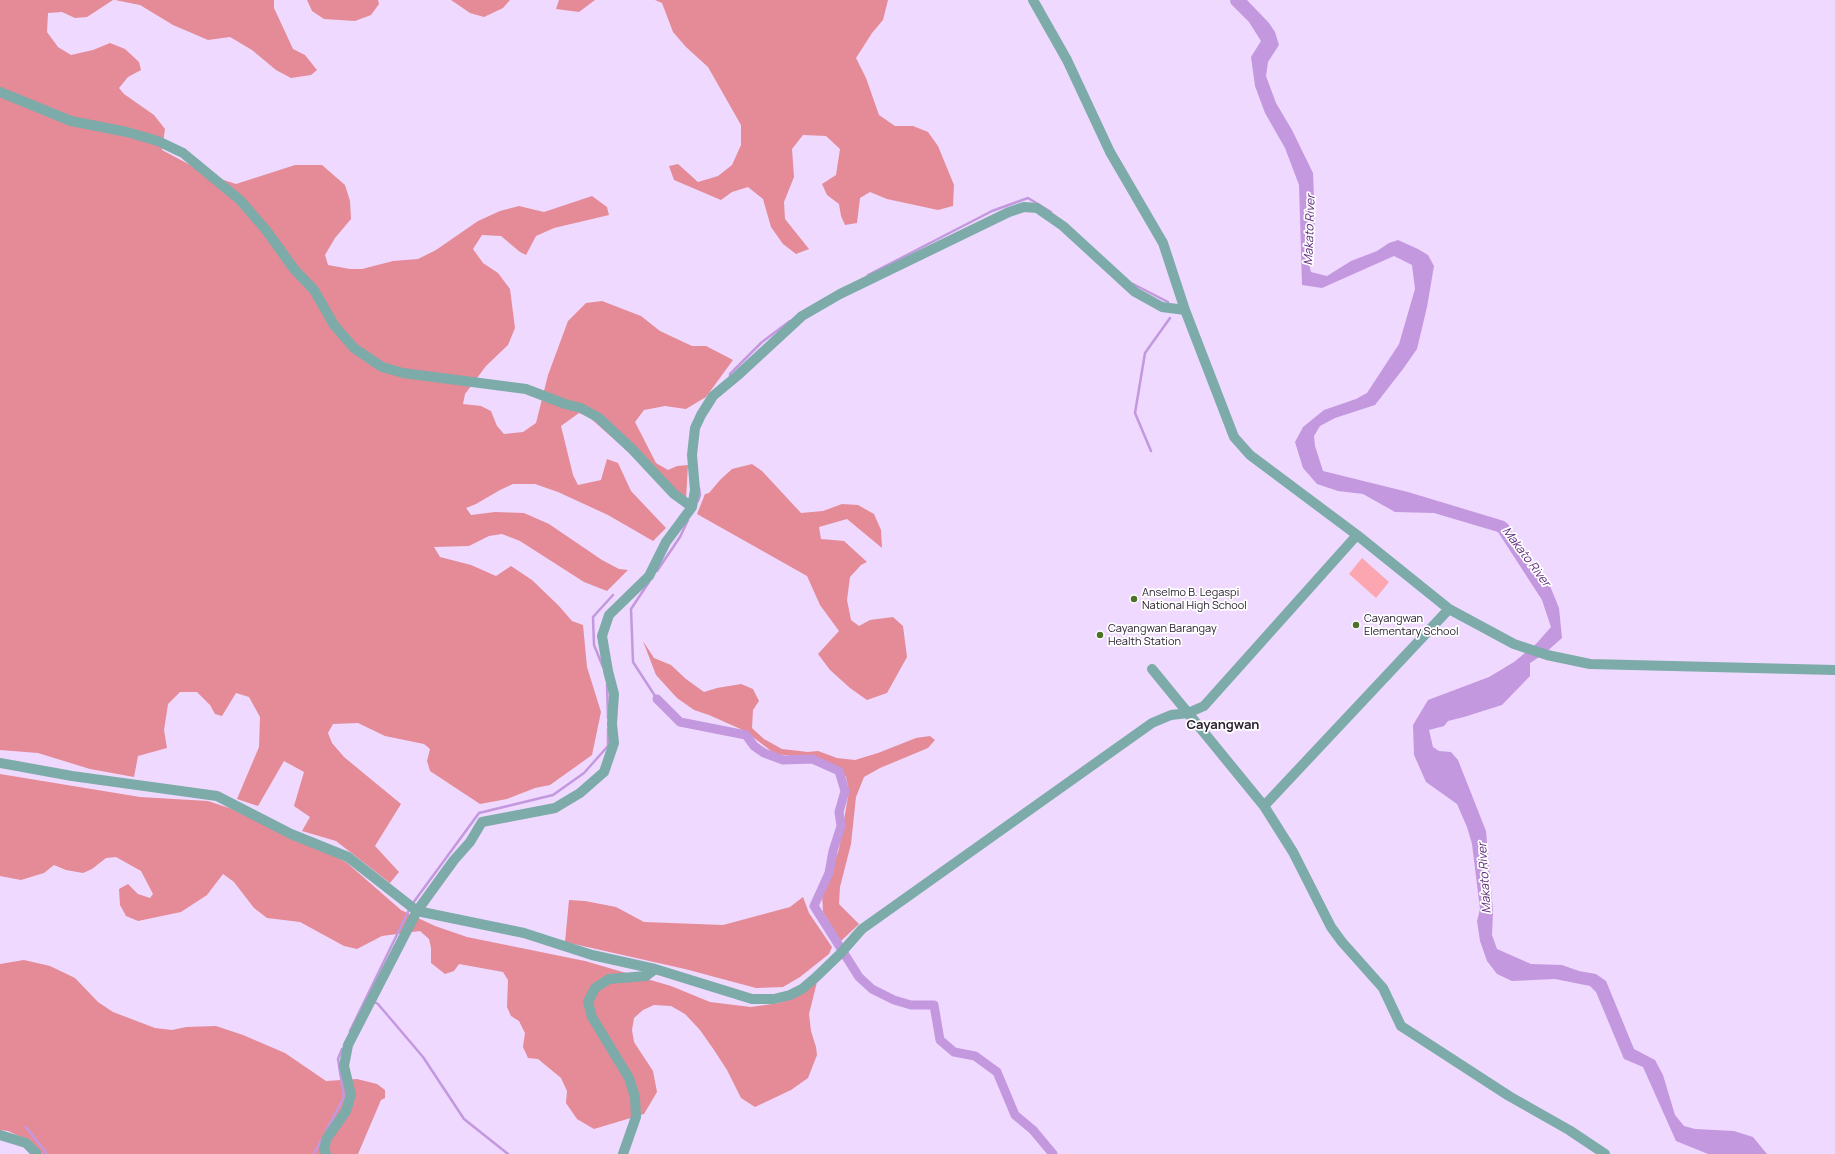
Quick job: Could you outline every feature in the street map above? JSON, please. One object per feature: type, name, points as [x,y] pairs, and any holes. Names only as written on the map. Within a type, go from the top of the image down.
[{"type":"street","points":[[1033,0],[1067,60],[1110,152],[1163,243],[1185,310],[1234,437],[1250,455],[1357,535],[1449,609],[1514,644],[1547,655],[1590,664],[1835,670]]},
{"type":"street","points":[[0,92],[71,121],[127,132],[158,141],[183,153],[240,200],[266,230],[294,269],[314,290],[334,325],[354,348],[382,367],[403,373],[526,389],[565,404],[581,408],[599,418],[637,454],[674,494],[692,507]]},
{"type":"street","points":[[326,1154],[324,1148],[327,1138],[346,1111],[351,1095],[344,1066],[348,1045],[417,911],[454,860],[470,842],[482,822],[556,808],[580,793],[604,772],[614,743],[612,724],[614,694],[608,671],[602,636],[610,616],[648,576],[666,542],[692,507],[695,490],[692,455],[695,428],[700,415],[713,396],[802,316],[840,294],[1009,212],[1024,207],[1038,208],[1063,226],[1135,292],[1162,307],[1185,310]]},
{"type":"street","points":[[0,763],[72,776],[217,796],[291,834],[348,857],[417,911],[524,933],[592,955],[655,969],[752,999],[774,999],[790,995],[802,989],[840,954],[862,929],[1152,723],[1171,716],[1188,713],[1204,706],[1357,535]]},
{"type":"street","points":[[1264,806],[1449,609]]},
{"type":"street","points":[[1152,669],[1264,806],[1293,852],[1331,927],[1342,942],[1383,988],[1401,1026],[1509,1096],[1569,1130],[1605,1154]]},
{"type":"street","points":[[623,1154],[636,1117],[635,1097],[629,1078],[592,1017],[588,1002],[595,988],[609,979],[646,976],[655,969]]},
{"type":"street","points":[[0,1135],[26,1143],[37,1154]]},
{"type":"shaded area","points":[[0,0],[113,0],[87,17],[75,18],[62,12],[48,13],[47,32],[58,47],[71,55],[93,50],[110,43],[125,49],[139,62],[141,70],[128,77],[119,88],[124,94],[154,115],[165,129],[162,150],[211,176],[236,184],[295,165],[322,165],[345,185],[350,201],[351,219],[335,238],[325,255],[328,265],[350,269],[362,269],[393,261],[418,259],[436,250],[478,221],[500,211],[519,206],[544,212],[592,196],[607,207],[609,215],[554,228],[536,236],[526,255],[520,252],[501,236],[482,235],[473,249],[483,263],[498,273],[510,289],[515,328],[508,345],[486,366],[465,394],[463,404],[481,406],[491,411],[497,426],[504,434],[523,432],[536,423],[548,375],[568,321],[586,303],[602,301],[641,316],[660,331],[692,346],[706,346],[733,360],[706,397],[686,409],[665,406],[644,410],[635,422],[656,463],[668,470],[677,466],[688,465],[686,499],[635,458],[589,417],[579,413],[561,426],[573,475],[578,485],[601,480],[607,459],[618,463],[631,491],[666,528],[653,541],[608,515],[558,492],[535,484],[513,484],[466,508],[471,515],[495,512],[524,513],[549,524],[602,560],[619,569],[628,570],[607,591],[584,582],[520,541],[502,534],[489,536],[469,546],[434,547],[440,557],[471,565],[496,576],[511,566],[532,580],[572,621],[583,625],[587,667],[601,712],[592,755],[550,785],[535,788],[507,799],[480,804],[430,771],[427,761],[430,749],[424,744],[385,736],[358,723],[333,724],[328,733],[332,743],[344,757],[401,804],[375,846],[399,872],[390,883],[336,841],[302,831],[310,817],[294,806],[304,772],[284,761],[258,806],[237,799],[259,747],[260,717],[249,697],[236,693],[222,716],[215,714],[210,705],[197,692],[180,692],[168,704],[164,730],[167,748],[138,756],[134,777],[90,769],[38,753],[0,750]]},
{"type":"shaded area","points":[[115,0],[274,0],[274,8],[293,49],[305,55],[317,70],[311,75],[291,78],[276,70],[252,50],[230,37],[208,40],[173,25],[140,5]]},
{"type":"shaded area","points":[[307,0],[378,0],[379,4],[371,15],[355,21],[324,19],[312,11]]},
{"type":"shaded area","points":[[451,0],[510,0],[503,8],[484,17],[470,13]]},
{"type":"shaded area","points":[[559,0],[595,0],[579,12],[556,9]]},
{"type":"shaded area","points":[[655,0],[888,0],[883,20],[872,33],[856,58],[866,78],[879,115],[895,126],[913,126],[928,132],[938,146],[954,185],[953,206],[938,210],[887,199],[870,192],[860,198],[857,223],[845,225],[841,216],[839,204],[827,195],[822,184],[836,175],[840,149],[826,136],[803,135],[792,149],[794,177],[784,202],[785,219],[809,249],[796,254],[783,244],[771,227],[763,199],[748,187],[732,192],[721,200],[674,180],[669,166],[678,164],[698,182],[718,176],[732,165],[741,145],[741,125],[708,67],[686,47],[673,32],[662,3]]},
{"type":"shaded area","points":[[752,464],[762,471],[801,513],[823,511],[842,504],[858,505],[874,514],[881,530],[882,548],[847,519],[819,527],[821,539],[844,541],[867,562],[861,565],[850,577],[847,600],[851,620],[859,626],[870,620],[893,617],[903,626],[907,657],[887,693],[867,700],[850,688],[830,670],[818,654],[839,631],[820,605],[807,576],[697,514],[705,494],[709,493],[732,469]]},
{"type":"shaded area","points":[[1362,558],[1389,582],[1376,598],[1349,574]]},
{"type":"shaded area","points":[[643,641],[654,658],[671,665],[686,679],[704,692],[741,684],[753,689],[759,701],[753,710],[752,728],[764,739],[782,749],[808,752],[818,751],[837,758],[855,760],[878,753],[916,738],[930,736],[935,740],[928,748],[880,768],[864,777],[856,797],[851,844],[840,887],[839,904],[859,924],[841,941],[823,912],[822,895],[839,849],[849,791],[846,777],[839,768],[821,759],[775,754],[745,731],[694,710],[677,698],[656,675]]},
{"type":"shaded area","points":[[0,774],[140,797],[208,801],[250,815],[346,862],[401,910],[435,926],[467,937],[585,961],[671,986],[710,1002],[751,1007],[779,1003],[792,998],[817,982],[809,1014],[811,1031],[817,1055],[808,1078],[791,1090],[755,1107],[741,1098],[727,1070],[714,1050],[700,1030],[685,1014],[671,1006],[654,1005],[643,1010],[634,1018],[632,1030],[634,1042],[653,1071],[657,1092],[644,1114],[594,1129],[577,1119],[566,1103],[567,1091],[561,1078],[538,1059],[528,1058],[523,1047],[525,1033],[519,1021],[511,1016],[507,1007],[508,980],[503,972],[459,964],[454,971],[445,974],[431,963],[431,948],[429,939],[420,931],[382,936],[357,949],[344,946],[300,922],[267,918],[254,908],[234,882],[223,874],[207,895],[181,912],[138,921],[126,916],[120,905],[119,889],[128,884],[138,894],[150,898],[153,894],[141,871],[116,857],[106,858],[92,869],[83,873],[66,870],[54,865],[44,873],[21,880],[0,876]]},
{"type":"shaded area","points":[[803,897],[809,913],[832,947],[829,954],[800,977],[783,987],[756,988],[685,969],[565,942],[569,900],[585,901],[616,907],[644,922],[723,925],[790,907]]},
{"type":"shaded area","points":[[24,960],[50,966],[75,978],[98,1002],[113,1012],[155,1028],[172,1030],[186,1027],[216,1026],[243,1035],[285,1053],[326,1081],[357,1079],[377,1084],[385,1090],[385,1098],[381,1100],[358,1154],[43,1154],[26,1139],[8,1131],[0,1130],[0,964]]},
{"type":"water","name":"Makato River","points":[[1230,0],[1247,0],[1269,23],[1275,32],[1279,45],[1268,62],[1266,76],[1276,103],[1292,130],[1313,173],[1315,221],[1309,264],[1311,272],[1327,276],[1351,261],[1377,251],[1389,243],[1398,240],[1428,255],[1434,266],[1427,307],[1417,349],[1403,369],[1375,405],[1335,418],[1320,426],[1314,436],[1315,446],[1323,471],[1408,492],[1504,521],[1508,524],[1519,545],[1548,581],[1559,608],[1562,638],[1544,654],[1530,663],[1530,676],[1502,705],[1448,721],[1444,726],[1429,730],[1433,747],[1439,751],[1451,752],[1458,760],[1486,831],[1493,911],[1492,935],[1497,949],[1531,964],[1562,965],[1579,971],[1596,974],[1606,981],[1634,1049],[1655,1060],[1663,1075],[1675,1115],[1684,1126],[1695,1129],[1734,1131],[1753,1137],[1767,1154],[1708,1154],[1676,1141],[1643,1067],[1624,1059],[1596,992],[1590,986],[1555,979],[1512,981],[1497,974],[1487,961],[1480,941],[1477,921],[1480,909],[1472,844],[1467,827],[1457,804],[1426,782],[1414,755],[1413,725],[1428,700],[1489,677],[1514,662],[1536,644],[1551,627],[1542,600],[1498,532],[1434,513],[1395,512],[1363,494],[1338,491],[1317,484],[1303,468],[1295,442],[1303,427],[1324,410],[1356,399],[1367,393],[1399,344],[1415,289],[1412,265],[1394,256],[1322,288],[1302,285],[1299,185],[1285,148],[1265,113],[1255,86],[1251,57],[1261,41],[1249,22],[1231,4]]},
{"type":"waterway","points":[[868,275],[992,211],[1028,198],[1051,212]]},
{"type":"waterway","points":[[1133,284],[1168,302]]},
{"type":"waterway","points":[[1151,451],[1135,413],[1145,353],[1170,318]]},
{"type":"waterway","points":[[730,378],[730,374],[762,342],[790,321]]},
{"type":"waterway","points":[[698,501],[700,495],[699,488]]},
{"type":"waterway","points":[[657,571],[680,537],[688,520]]},
{"type":"waterway","points":[[649,582],[631,609],[633,662],[657,699]]},
{"type":"waterway","points":[[603,667],[594,645],[593,617],[613,595]]},
{"type":"waterway","points":[[607,685],[608,718]]},
{"type":"waterway","points":[[657,699],[680,722],[746,735],[754,746],[764,753],[783,760],[812,759],[839,771],[845,791],[839,812],[841,826],[833,851],[829,873],[814,906],[859,977],[872,989],[894,1000],[911,1005],[934,1005],[940,1040],[954,1052],[975,1056],[997,1072],[1015,1115],[1033,1130],[1053,1154]]},
{"type":"waterway","points":[[413,903],[479,813],[553,795],[584,773],[608,746],[608,729]]},
{"type":"waterway","points":[[350,1031],[409,910]]},
{"type":"waterway","points":[[373,1001],[378,1004],[423,1057],[464,1119],[508,1154]]},
{"type":"waterway","points":[[326,1131],[344,1097],[338,1059],[342,1049]]},
{"type":"waterway","points":[[26,1127],[47,1154]]},
{"type":"waterway","points":[[314,1154],[322,1139]]},
{"type":"place","name":"Anselmo B. Legaspi National High School","points":[[1134,599]]},
{"type":"place","name":"Cayangwan Elementary School","points":[[1356,625]]},
{"type":"place","name":"Cayangwan Barangay Health Station","points":[[1100,635]]},
{"type":"district","name":"Cayangwan","points":[[1223,725]]}]
